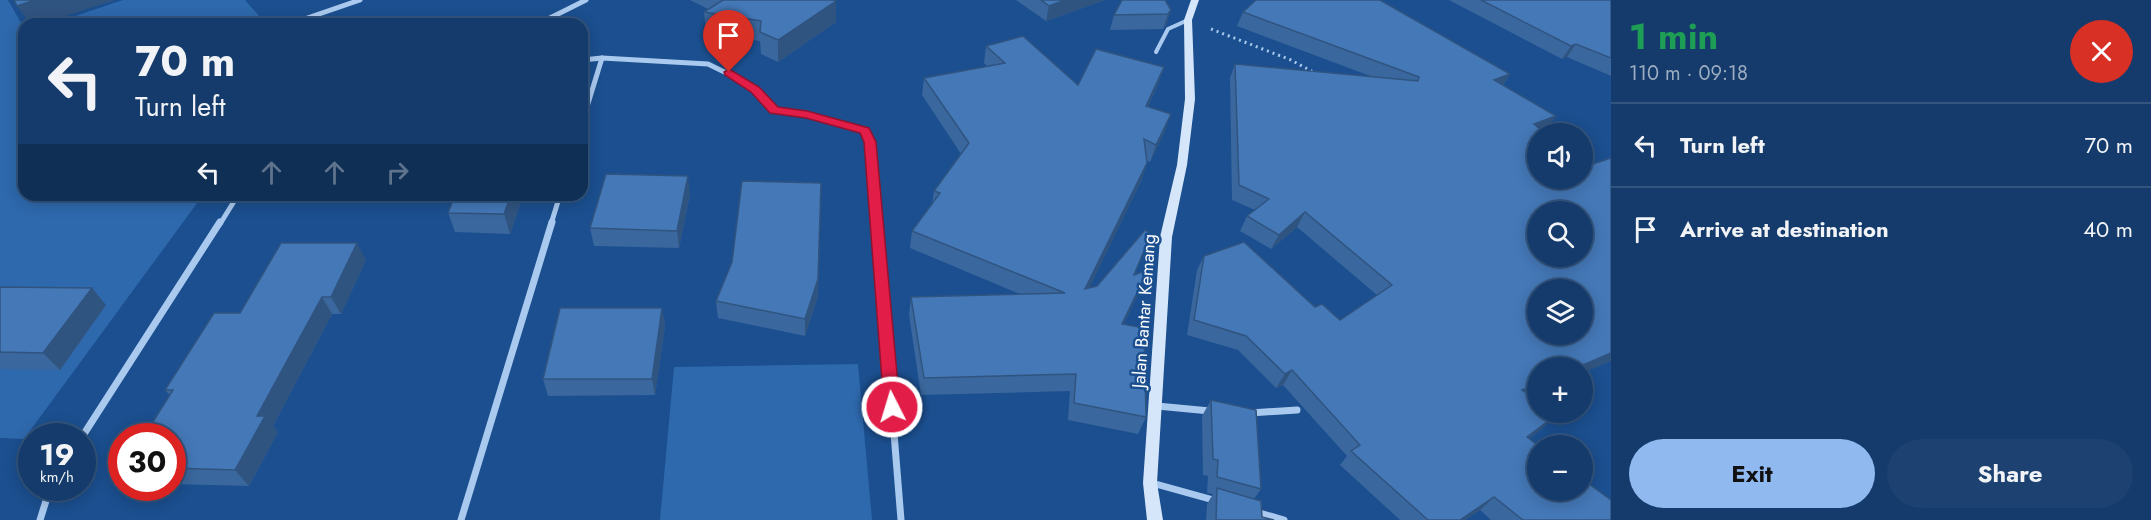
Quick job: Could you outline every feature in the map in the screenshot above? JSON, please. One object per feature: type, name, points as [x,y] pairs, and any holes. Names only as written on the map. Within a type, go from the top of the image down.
[{"type":"street","points":[[308,18],[360,0]]},
{"type":"street","points":[[550,18],[586,0]]},
{"type":"street","name":"Jalan Bantar Kemang","points":[[1155,520],[1150,483],[1157,406],[1166,237],[1180,175],[1190,99],[1188,20],[1195,0]]},
{"type":"street","points":[[588,104],[602,58]]},
{"type":"street","points":[[588,59],[602,58],[708,64],[745,82],[774,110],[807,115],[865,131],[870,142],[901,520]]},
{"type":"street","points":[[91,423],[234,201]]},
{"type":"street","points":[[461,520],[558,201]]},
{"type":"street","points":[[1157,406],[1216,412]]},
{"type":"street","points":[[1244,413],[1297,410]]},
{"type":"street","points":[[1150,483],[1228,504]]},
{"type":"street","points":[[40,520],[46,501]]},
{"type":"street","points":[[1251,511],[1284,520]]},
{"type":"lane","points":[[1156,52],[1168,29],[1188,20]]},
{"type":"path","points":[[1188,20],[1292,60],[1321,76]]},
{"type":"shaded area","points":[[0,0],[8,0],[18,18],[18,201],[199,201],[36,423],[18,423],[18,439],[0,438]]},
{"type":"shaded area","points":[[123,0],[245,0],[261,18],[69,18]]},
{"type":"shaded area","points":[[858,364],[872,520],[660,520],[674,367]]},
{"type":"building","points":[[14,0],[35,0],[17,6]]},
{"type":"building","points":[[723,0],[836,1],[778,40],[760,32],[761,21],[704,12]]},
{"type":"building","points":[[1041,0],[1065,0],[1049,6]]},
{"type":"building","points":[[1122,0],[1165,0],[1171,10],[1168,14],[1114,15]]},
{"type":"building","points":[[1256,0],[1380,0],[1510,74],[1494,80],[1556,116],[1537,123],[1527,123],[1527,189],[1593,189],[1593,164],[1611,158],[1611,353],[1593,361],[1593,357],[1527,357],[1527,388],[1522,390],[1527,393],[1527,423],[1545,423],[1527,435],[1527,501],[1593,501],[1593,487],[1611,500],[1611,520],[1523,520],[1494,497],[1460,520],[1428,520],[1351,451],[1360,445],[1292,370],[1285,374],[1246,336],[1194,320],[1204,256],[1244,242],[1315,307],[1322,304],[1340,320],[1392,285],[1305,212],[1279,235],[1247,216],[1269,199],[1239,185],[1235,64],[1418,81],[1419,77],[1243,12]]},
{"type":"building","points":[[1481,0],[1611,0],[1611,58],[1576,44],[1571,46]]},
{"type":"building","points":[[1023,36],[1078,85],[1096,49],[1164,67],[1146,106],[1171,114],[1156,145],[1144,139],[1147,163],[1085,289],[1097,286],[1145,230],[1151,234],[1134,275],[1148,270],[1122,324],[1144,328],[1146,417],[1074,403],[1076,374],[924,378],[911,297],[1065,293],[912,231],[940,193],[934,191],[969,143],[924,78],[1005,63],[986,46]]},
{"type":"building","points":[[606,174],[688,176],[677,231],[590,228]]},
{"type":"building","points":[[742,181],[821,183],[818,279],[805,319],[716,301],[732,262]]},
{"type":"building","points":[[453,201],[509,201],[504,214],[448,213]]},
{"type":"building","points":[[281,243],[357,243],[331,297],[322,297],[257,416],[265,416],[235,470],[186,468],[186,423],[152,423],[173,390],[165,390],[214,313],[240,313]]},
{"type":"building","points":[[0,287],[92,288],[43,353],[0,352]]},
{"type":"building","points":[[560,308],[662,308],[652,379],[543,379]]},
{"type":"building","points":[[1211,400],[1256,410],[1261,489],[1217,477],[1218,460],[1213,459]]},
{"type":"building","points":[[1217,488],[1261,501],[1262,517],[1274,520],[1216,520]]},
{"type":"route","points":[[729,72],[755,90],[774,110],[807,115],[865,131],[870,142],[892,407]]}]
